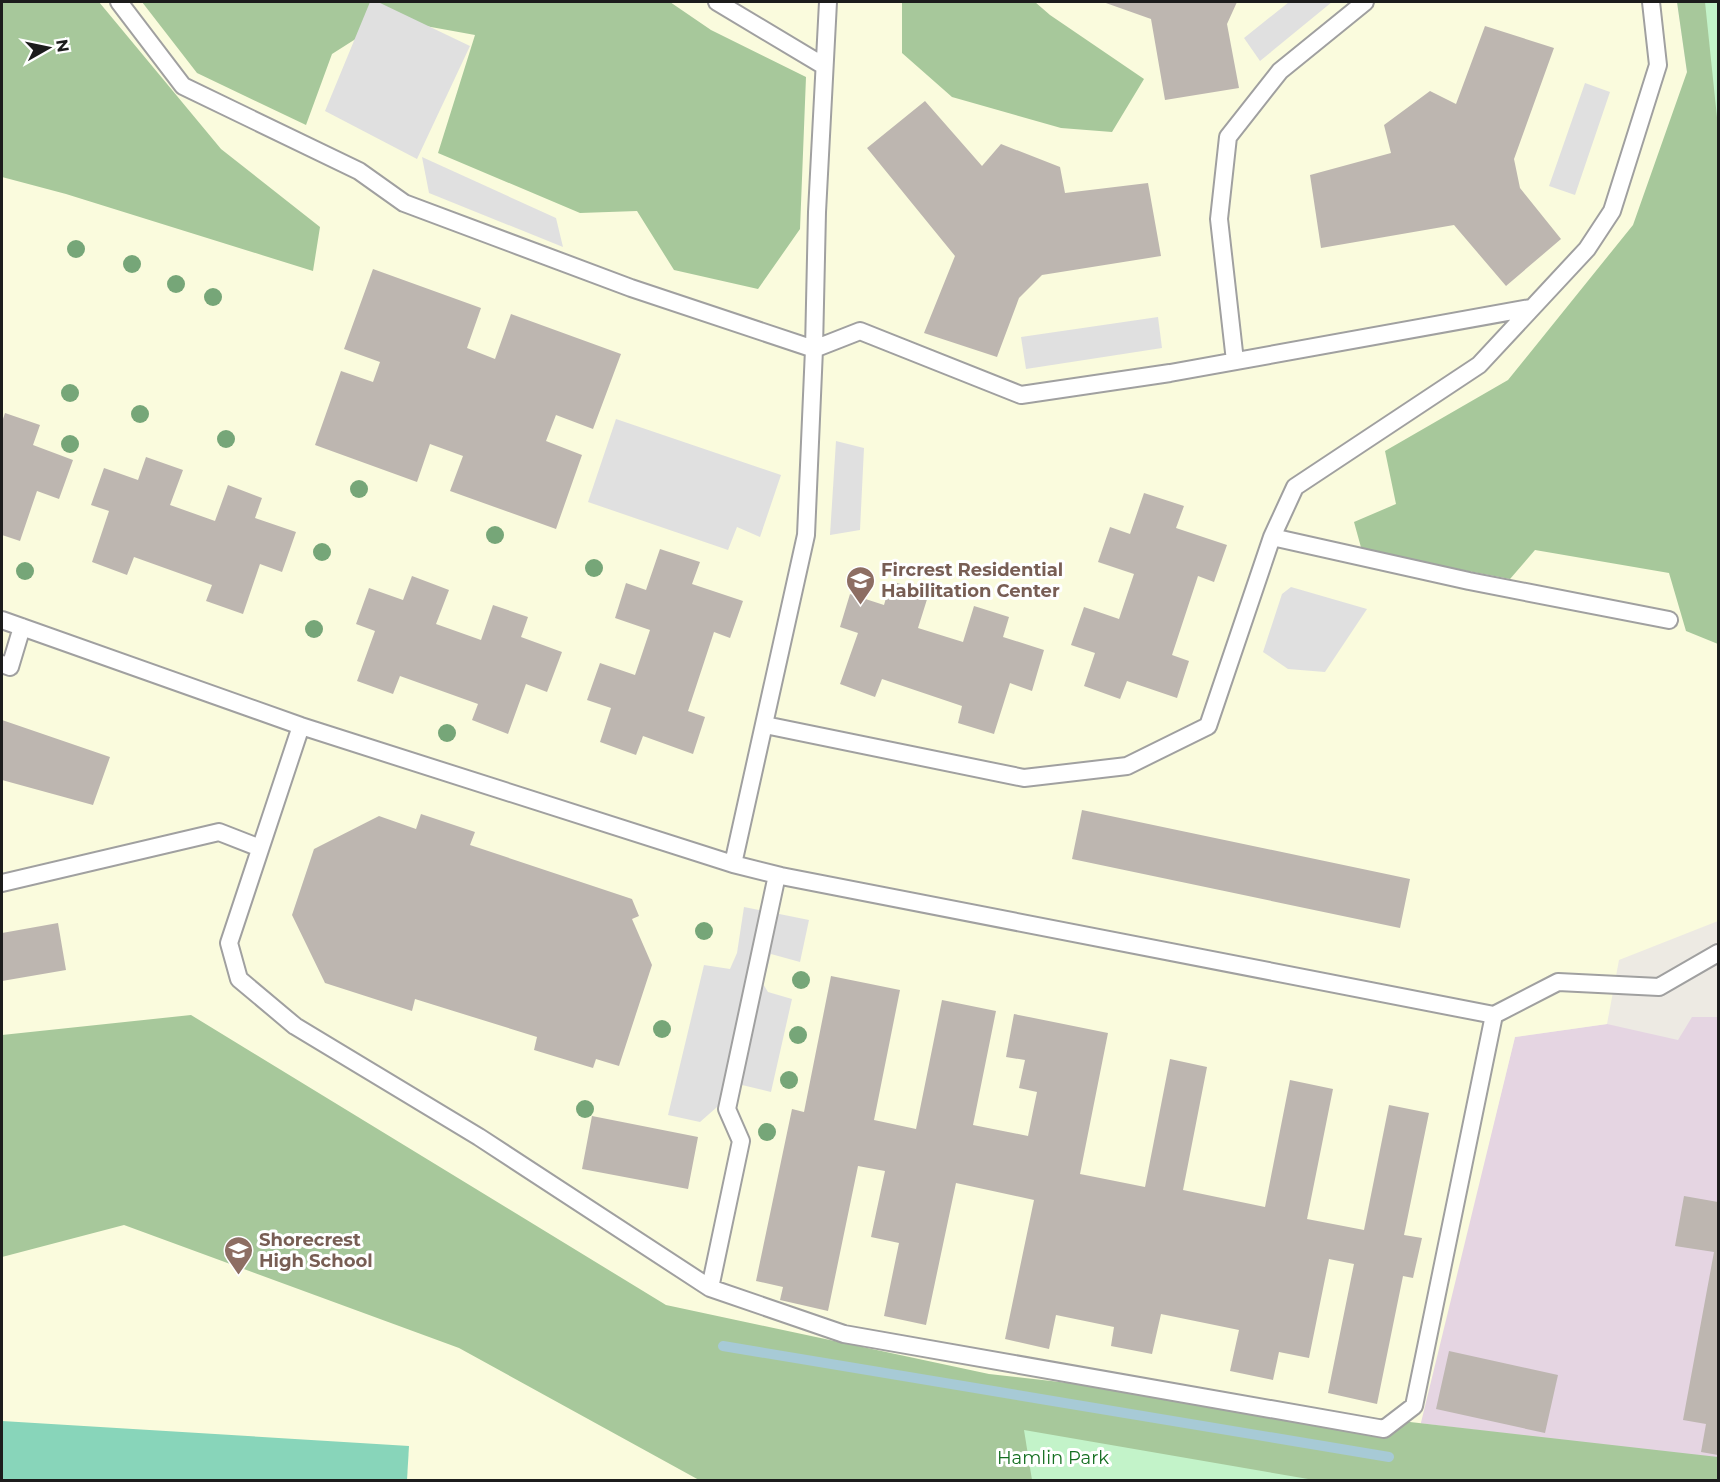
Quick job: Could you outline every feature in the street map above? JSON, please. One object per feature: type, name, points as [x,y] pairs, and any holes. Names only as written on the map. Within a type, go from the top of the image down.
[{"type":"lane","points":[[119,2],[183,86],[359,171],[404,203],[631,288],[814,349],[860,331],[1021,395],[1170,373],[1530,308]]},
{"type":"lane","points":[[717,2],[824,66]]},
{"type":"lane","points":[[733,864],[806,535],[817,212],[828,2]]},
{"type":"lane","points":[[1235,361],[1219,219],[1228,137],[1280,71],[1365,2]]},
{"type":"lane","points":[[765,725],[1024,778],[1127,766],[1208,726],[1272,537],[1295,487],[1479,364],[1587,249],[1612,211],[1658,65],[1651,2]]},
{"type":"lane","points":[[1272,537],[1469,581],[1669,620]]},
{"type":"lane","points":[[2,620],[301,726],[733,864],[777,875],[1494,1015],[1558,982],[1659,987],[1719,953]]},
{"type":"lane","points":[[2,664],[10,667],[22,627]]},
{"type":"lane","points":[[301,726],[229,943],[239,980],[295,1026],[479,1137],[711,1288],[844,1334],[1384,1429],[1414,1406],[1494,1015]]},
{"type":"lane","points":[[2,883],[219,832],[260,848]]},
{"type":"lane","points":[[711,1288],[741,1140],[728,1109],[777,875]]},
{"type":"shaded area","name":"Fircrest Residential Habilitation Center","points":[[2,2],[1677,2],[1718,290],[1718,921],[1619,960],[1607,1024],[1515,1037],[1407,1480],[2,1480]]},
{"type":"shaded area","points":[[370,2],[378,2],[470,46],[417,159],[325,111]]},
{"type":"shaded area","points":[[1289,2],[1332,2],[1260,61],[1244,38]]},
{"type":"shaded area","points":[[1585,83],[1610,92],[1575,195],[1549,186]]},
{"type":"shaded area","points":[[422,157],[556,218],[563,247],[429,193]]},
{"type":"shaded area","points":[[1158,317],[1162,348],[1026,369],[1021,337]]},
{"type":"shaded area","points":[[616,419],[781,475],[760,537],[737,527],[728,550],[588,502]]},
{"type":"shaded area","points":[[836,441],[864,448],[860,530],[830,535]]},
{"type":"shaded area","points":[[1291,587],[1367,609],[1325,672],[1288,669],[1263,652],[1282,594]]},
{"type":"shaded area","points":[[744,907],[809,920],[800,962],[771,954],[763,984],[768,992],[792,999],[771,1092],[742,1085],[700,1122],[668,1115],[704,965],[730,969],[737,953]]},
{"type":"shaded area","points":[[1692,1017],[1718,1017],[1718,1459],[1419,1423],[1515,1037],[1607,1024],[1678,1040]]},
{"type":"green space","points":[[2,2],[99,2],[221,149],[320,227],[313,271],[66,194],[2,177]]},
{"type":"green space","points":[[142,2],[670,2],[711,30],[806,77],[800,229],[758,289],[674,270],[637,211],[580,213],[438,153],[475,35],[387,19],[332,54],[306,125],[197,73]]},
{"type":"green space","points":[[902,2],[1035,2],[1050,15],[1144,79],[1112,132],[1061,128],[952,97],[902,53]]},
{"type":"green space","points":[[1677,2],[1718,2],[1718,644],[1686,631],[1669,573],[1535,550],[1510,579],[1362,551],[1354,522],[1396,504],[1385,451],[1508,380],[1633,225],[1687,72]]},
{"type":"green space","points":[[1705,2],[1718,2],[1718,127]]},
{"type":"green space","points":[[191,1015],[666,1305],[989,1374],[1718,1457],[1718,1480],[699,1480],[459,1348],[124,1225],[2,1257],[2,1035]]},
{"type":"green space","points":[[2,1421],[409,1446],[407,1480],[2,1480]]},
{"type":"green space","name":"Hamlin Park","points":[[1024,1430],[1314,1480],[1032,1480]]},
{"type":"building","points":[[1103,2],[1237,2],[1227,24],[1239,88],[1165,100],[1151,19]]},
{"type":"building","points":[[1485,26],[1554,48],[1514,159],[1520,188],[1561,239],[1506,286],[1454,225],[1321,248],[1310,175],[1391,153],[1384,125],[1430,91],[1456,104]]},
{"type":"building","points":[[925,101],[982,166],[1001,144],[1060,167],[1065,193],[1148,183],[1161,256],[1042,275],[1019,298],[997,357],[924,333],[955,256],[867,148]]},
{"type":"building","points":[[373,269],[481,308],[467,348],[495,359],[511,314],[621,354],[593,429],[556,415],[546,441],[582,455],[556,529],[450,491],[463,456],[430,444],[417,482],[315,445],[341,371],[373,382],[380,362],[344,349]]},
{"type":"building","points":[[5,413],[40,425],[33,445],[73,460],[59,499],[37,491],[20,541],[2,535],[2,422]]},
{"type":"building","points":[[146,457],[183,470],[170,505],[215,521],[228,485],[262,498],[255,518],[296,532],[282,572],[260,564],[243,614],[206,601],[212,585],[134,557],[127,575],[92,562],[109,511],[91,505],[104,468],[138,480]]},
{"type":"building","points":[[1144,493],[1184,506],[1176,528],[1227,545],[1214,582],[1198,576],[1172,655],[1189,661],[1177,698],[1127,681],[1120,699],[1084,686],[1095,653],[1071,645],[1084,607],[1119,619],[1134,574],[1098,562],[1110,527],[1130,534]]},
{"type":"building","points":[[660,549],[700,562],[692,584],[743,601],[730,638],[714,632],[688,711],[705,717],[693,754],[643,736],[636,755],[600,742],[611,708],[587,700],[600,663],[635,675],[650,630],[615,618],[626,583],[646,590]]},
{"type":"building","points":[[412,576],[449,590],[436,624],[481,640],[493,605],[528,617],[521,637],[562,652],[547,692],[526,684],[508,734],[472,720],[478,704],[400,676],[393,694],[357,681],[375,631],[356,624],[369,588],[403,600]]},
{"type":"building","points":[[891,581],[929,593],[918,628],[963,642],[974,606],[1009,617],[1003,637],[1044,650],[1032,691],[1010,683],[994,734],[958,723],[962,706],[882,679],[875,697],[840,684],[858,633],[840,627],[850,594],[884,605]]},
{"type":"building","points":[[2,720],[110,757],[93,805],[2,780]]},
{"type":"building","points":[[1082,810],[1410,879],[1400,928],[1072,859]]},
{"type":"building","points":[[421,814],[475,832],[470,845],[632,899],[639,916],[632,919],[652,965],[619,1066],[596,1059],[593,1068],[534,1050],[537,1037],[415,999],[412,1011],[325,983],[292,915],[314,849],[379,816],[416,829]]},
{"type":"building","points":[[58,923],[66,970],[2,981],[2,933]]},
{"type":"building","points":[[831,976],[900,990],[874,1120],[916,1129],[942,1000],[996,1011],[973,1125],[1028,1136],[1037,1092],[1019,1088],[1025,1060],[1006,1057],[1014,1014],[1108,1033],[1080,1174],[1145,1187],[1170,1059],[1207,1067],[1183,1190],[1265,1207],[1290,1080],[1333,1089],[1307,1219],[1364,1230],[1389,1105],[1429,1113],[1404,1235],[1422,1238],[1413,1278],[1403,1276],[1377,1404],[1328,1393],[1354,1264],[1329,1259],[1309,1358],[1279,1352],[1273,1380],[1230,1371],[1239,1330],[1161,1314],[1152,1354],[1111,1346],[1114,1327],[1056,1315],[1049,1349],[1005,1339],[1034,1200],[956,1183],[926,1325],[884,1316],[899,1243],[871,1237],[885,1171],[858,1166],[828,1311],[780,1300],[783,1287],[756,1281],[792,1109],[804,1112]]},
{"type":"building","points":[[592,1116],[698,1137],[688,1189],[582,1169]]},
{"type":"building","points":[[1684,1196],[1718,1202],[1718,1455],[1701,1452],[1706,1424],[1683,1420],[1714,1252],[1675,1246]]},
{"type":"building","points":[[1449,1351],[1558,1375],[1545,1433],[1436,1409]]},
{"type":"waterway","points":[[723,1346],[1389,1457]]},
{"type":"place","name":"Fircrest Residential Habilitation Center","points":[[860,606]]},
{"type":"place","name":"Shorecrest High School","points":[[238,1276]]}]
